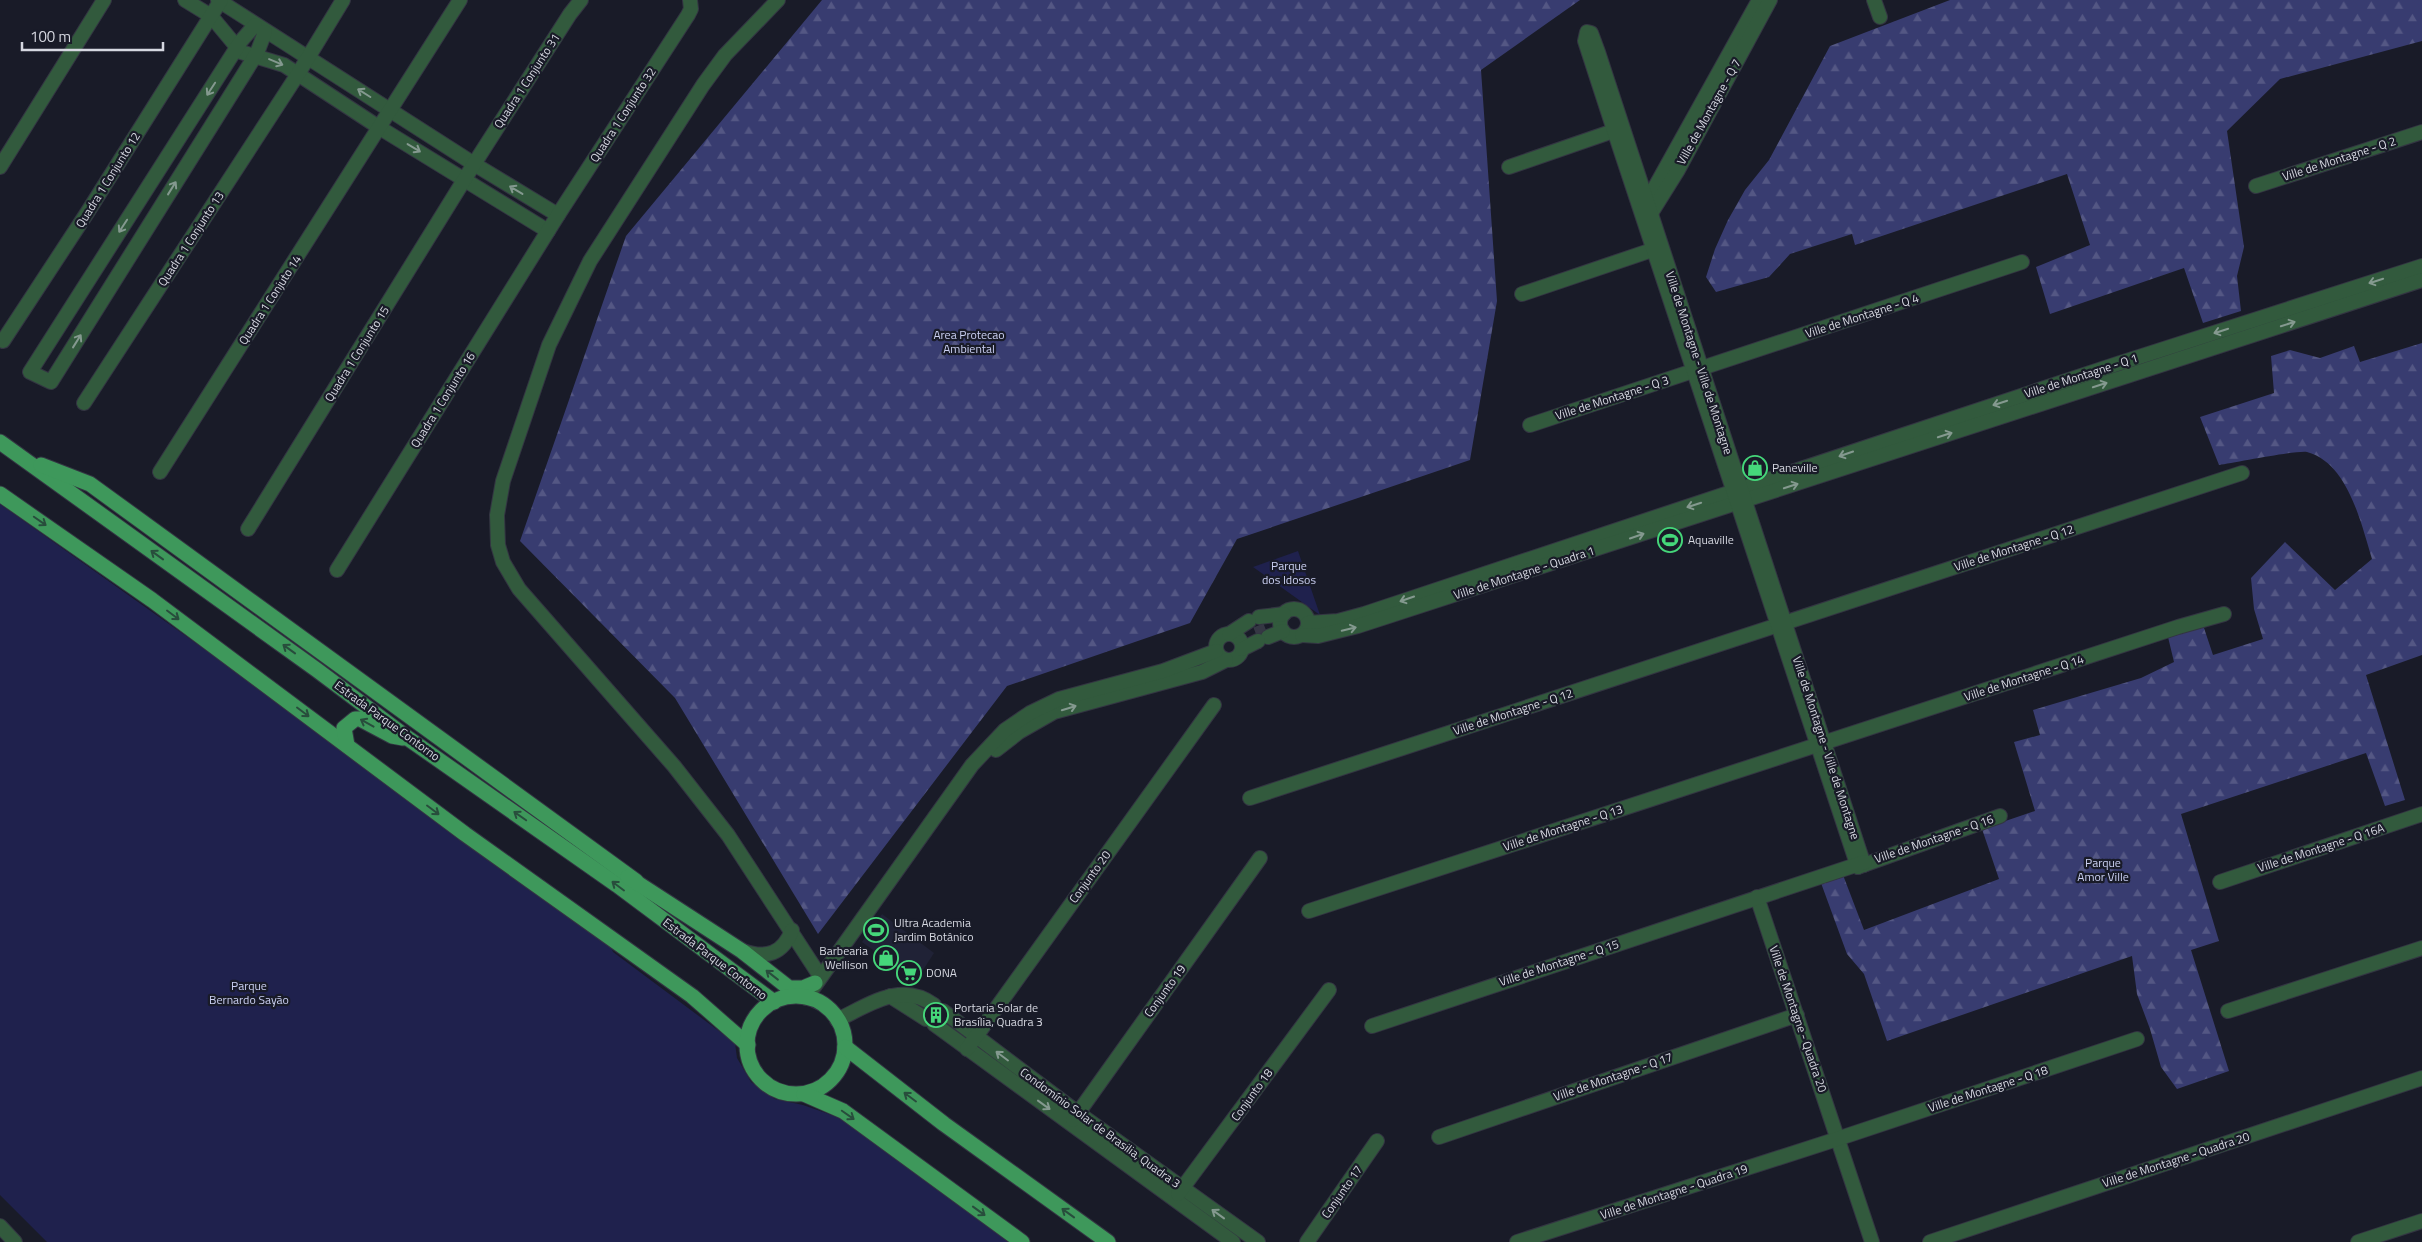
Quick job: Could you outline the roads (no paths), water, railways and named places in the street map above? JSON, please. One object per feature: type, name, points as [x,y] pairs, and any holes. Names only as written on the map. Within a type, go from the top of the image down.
[{"type":"main road","name":"Estrada Parque Contorno","points":[[0,442],[310,664],[409,739],[560,845],[774,1002]]},
{"type":"main road","points":[[25,459],[90,484],[636,881],[742,950],[789,988],[804,988],[818,980]]},
{"type":"main road","points":[[0,494],[152,600],[465,834],[692,996],[748,1045]]},
{"type":"main road","points":[[347,745],[344,728],[355,719],[360,719],[392,736],[409,739]]},
{"type":"main road","points":[[560,845],[603,862],[636,881]]},
{"type":"main road","points":[[804,1094],[818,1089],[832,1079],[841,1064],[845,1047],[842,1028],[824,1006],[806,998],[786,998],[774,1002],[755,1020],[748,1045],[752,1065],[764,1082],[781,1092],[804,1094],[843,1111],[1022,1242]]},
{"type":"main road","points":[[845,1047],[944,1124],[1108,1242]]},
{"type":"street","points":[[0,167],[104,0]]},
{"type":"street","points":[[185,0],[211,16],[237,48],[246,55],[275,60],[380,128],[548,231]]},
{"type":"street","points":[[220,0],[260,29],[558,215]]},
{"type":"street","name":"Quadra 1 Conjunto 12","points":[[3,341],[88,213],[220,0]]},
{"type":"street","name":"Quadra 1 Conjunto 13","points":[[84,403],[298,74],[343,0]]},
{"type":"street","name":"Quadra 1 Conjuto 14","points":[[160,472],[460,0]]},
{"type":"street","name":"Quadra 1 Conjunto 31","points":[[466,179],[570,14],[581,0]]},
{"type":"street","name":"Quadra 1 Conjunto 32","points":[[548,231],[688,15],[691,8],[690,0]]},
{"type":"street","points":[[778,0],[725,55],[703,85],[611,226],[570,297],[549,345],[503,481],[496,530],[503,562],[518,589],[674,766],[728,835],[792,930],[818,980]]},
{"type":"street","name":"Ville de Montagne - Q 7","points":[[1646,213],[1759,0]]},
{"type":"street","name":"Ville de Montagne - Q 7","points":[[1646,213],[1770,0]]},
{"type":"street","points":[[1874,0],[1880,17]]},
{"type":"street","points":[[260,29],[254,57],[51,382],[30,372],[237,48],[260,29]]},
{"type":"street","name":"Ville de Montagne - Ville de Montagne","points":[[1588,37],[1862,864]]},
{"type":"street","points":[[1509,167],[1618,129]]},
{"type":"street","name":"Ville de Montagne - Q 2","points":[[2256,186],[2422,132]]},
{"type":"street","name":"Quadra 1 Conjunto 15","points":[[248,529],[466,179]]},
{"type":"street","name":"Quadra 1 Conjunto 16","points":[[337,570],[548,231]]},
{"type":"street","points":[[1522,294],[1658,248]]},
{"type":"street","name":"Ville de Montagne - Q 4","points":[[1697,370],[2022,262]]},
{"type":"street","name":"Ville de Montagne - Q 1","points":[[1739,497],[1885,448],[2117,364],[2422,266]]},
{"type":"street","name":"Ville de Montagne - Q 1","points":[[1885,448],[2121,378],[2422,280]]},
{"type":"street","points":[[2117,364],[2121,378]]},
{"type":"street","name":"Ville de Montagne - Q 3","points":[[1530,425],[1697,370]]},
{"type":"street","name":"Ville de Montagne - Q 12","points":[[1250,798],[2242,473]]},
{"type":"street","name":"Ville de Montagne - Quadra 1","points":[[1305,629],[1442,593],[1739,497]]},
{"type":"street","points":[[1241,646],[1283,623],[1291,610],[1300,610],[1304,613],[1305,629],[1291,636],[1283,623]]},
{"type":"street","name":"Ville de Montagne - Q 14","points":[[1821,744],[2178,627],[2224,614]]},
{"type":"street","points":[[1221,656],[1217,641],[1220,637],[1229,634],[1254,619],[1283,623]]},
{"type":"street","points":[[806,998],[959,786],[994,751],[1042,718],[1112,695],[1202,672],[1221,656],[1238,656],[1241,646],[1238,638],[1229,634]]},
{"type":"street","name":"Conjunto 20","points":[[967,1049],[1214,704]]},
{"type":"street","name":"Ville de Montagne - Q 13","points":[[1309,911],[1821,744]]},
{"type":"street","name":"Ville de Montagne - Q 16A","points":[[2220,882],[2422,814]]},
{"type":"street","name":"Ville de Montagne - Q 16","points":[[1862,864],[2000,816]]},
{"type":"street","name":"Conjunto 19","points":[[1069,1124],[1260,858]]},
{"type":"street","points":[[1753,901],[1862,864]]},
{"type":"street","name":"Ville de Montagne - Quadra 20","points":[[1753,901],[1872,1242]]},
{"type":"street","name":"Ville de Montagne - Q 15","points":[[1372,1026],[1753,901]]},
{"type":"street","points":[[742,950],[759,955],[771,953],[780,949],[787,942],[792,930]]},
{"type":"street","points":[[2228,1011],[2422,948]]},
{"type":"street","name":"Conjunto 18","points":[[1179,1194],[1329,990]]},
{"type":"street","points":[[837,1020],[890,996]]},
{"type":"street","name":"Condomínio Solar de Brasilia, Quadra 3","points":[[890,996],[918,996],[939,1008],[1078,1112],[1179,1194],[1233,1242]]},
{"type":"street","name":"Condomínio Solar de Brasilia, Quadra 3","points":[[890,996],[930,1021],[1069,1124],[1258,1242]]},
{"type":"street","name":"Ville de Montagne - Q 17","points":[[1439,1137],[1792,1017]]},
{"type":"street","name":"Ville de Montagne - Q 18","points":[[1835,1140],[2137,1039]]},
{"type":"street","name":"Ville de Montagne - Quadra 20","points":[[1930,1242],[2422,1078]]},
{"type":"street","name":"Ville de Montagne - Quadra 20","points":[[1951,1242],[2422,1088]]},
{"type":"street","name":"Ville de Montagne - Quadra 20","points":[[1835,1140],[1862,1242]]},
{"type":"street","name":"Ville de Montagne - Quadra 19","points":[[1517,1242],[1835,1140]]},
{"type":"street","name":"Conjunto 17","points":[[1307,1242],[1377,1141]]},
{"type":"street","points":[[2362,1241],[2422,1221]]},
{"type":"street","points":[[0,1226],[15,1242]]},
{"type":"tunnel","points":[[1256,634],[1266,630]]},
{"type":"place","name":"Paneville","points":[[1755,468]]},
{"type":"place","name":"Aquaville","points":[[1670,540]]},
{"type":"place","name":"Ultra Academia Jardim Botânico","points":[[876,930]]},
{"type":"place","name":"Barbearia Wellison","points":[[886,958]]},
{"type":"place","name":"DONA","points":[[909,973]]},
{"type":"place","name":"Portaria Solar de Brasília, Quadra 3","points":[[936,1015]]},
{"type":"park label","name":"Area Protecao Ambiental","points":[[969,342]]},
{"type":"park label","name":"Parque dos Idosos","points":[[1289,573]]},
{"type":"park label","name":"Parque Amor Ville","points":[[2103,870]]},
{"type":"park label","name":"Parque Bernardo Sayão","points":[[249,993]]}]
